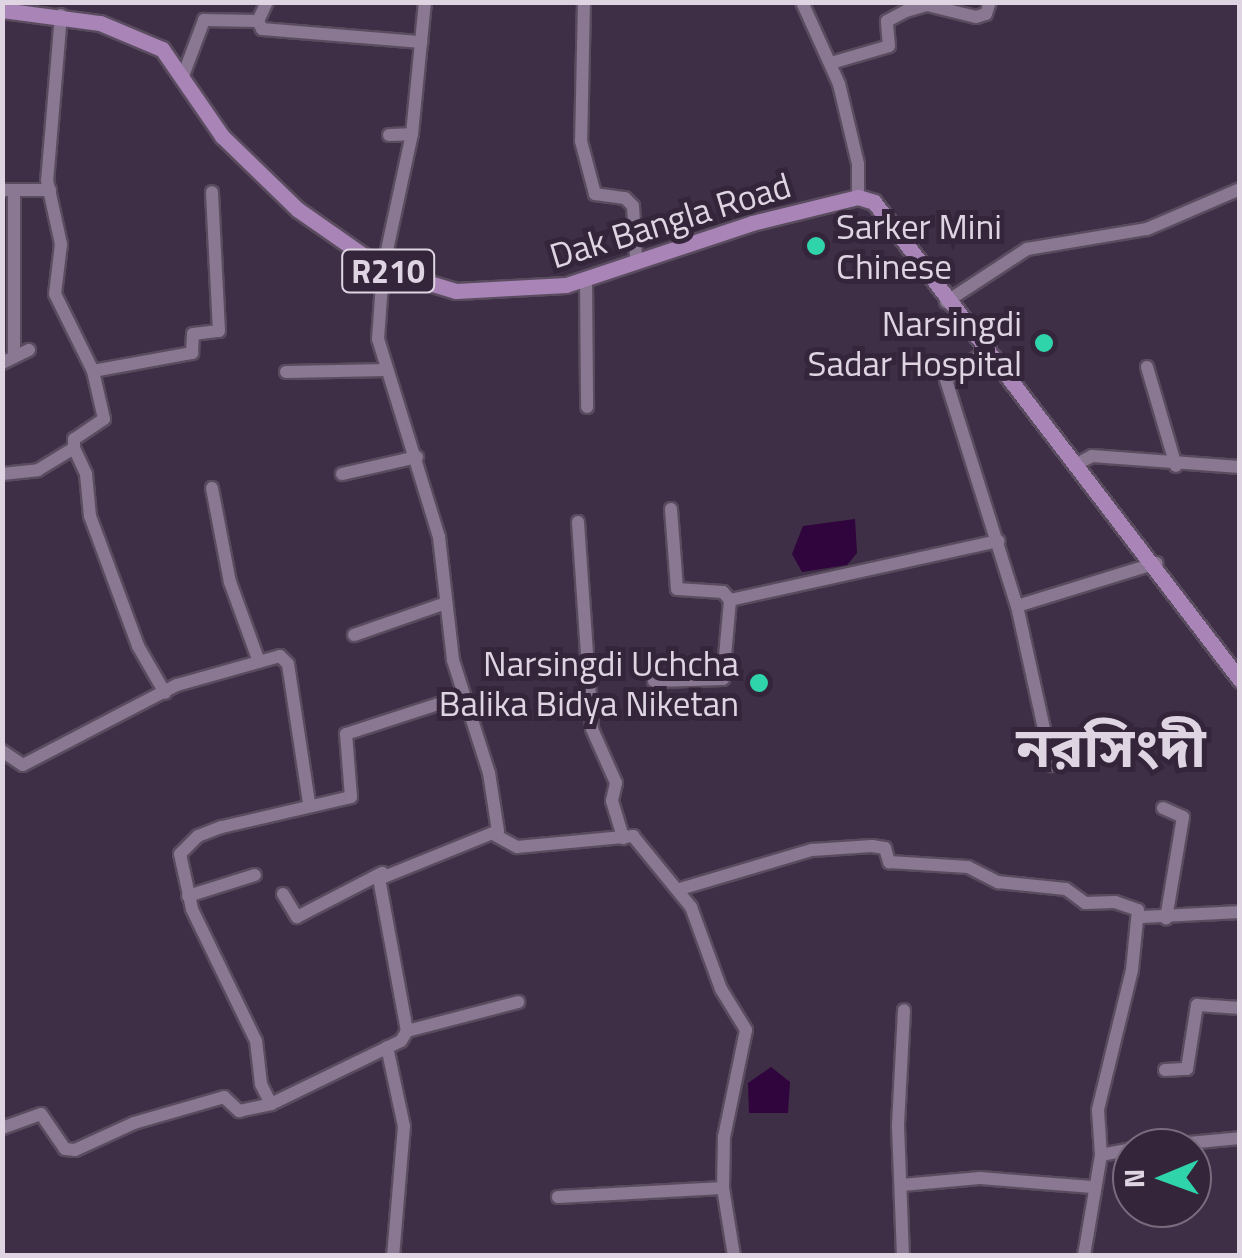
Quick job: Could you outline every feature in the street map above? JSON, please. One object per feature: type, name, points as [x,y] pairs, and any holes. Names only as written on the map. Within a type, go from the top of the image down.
[{"type":"main road","name":"Dak Bangla Road","points":[[2,10],[36,7],[132,34],[162,49],[222,136],[259,175],[383,269],[456,291],[541,289],[586,280],[636,257],[858,197]]},
{"type":"main road","points":[[858,197],[874,202],[896,226],[1240,680]]},
{"type":"main road","points":[[1154,566],[1240,667]]},
{"type":"street","points":[[258,21],[266,2]]},
{"type":"street","points":[[425,2],[412,134],[383,269],[378,330],[440,537],[446,604],[463,696],[500,815],[495,835]]},
{"type":"street","points":[[584,2],[582,141],[595,194],[626,198],[633,206],[636,257]]},
{"type":"street","points":[[802,2],[832,62],[858,164],[858,197]]},
{"type":"street","points":[[832,62],[888,46],[887,20],[924,5],[970,17],[986,14],[990,2]]},
{"type":"street","points":[[61,15],[50,190],[61,244],[56,294],[92,372],[104,419],[74,438],[74,448],[86,474],[90,516],[138,646],[164,693]]},
{"type":"street","points":[[184,76],[204,20],[258,21],[276,30],[422,42]]},
{"type":"street","points":[[389,135],[412,134]]},
{"type":"street","points":[[949,299],[1027,248],[1148,229],[1240,188]]},
{"type":"street","points":[[29,350],[8,360],[8,190],[50,190]]},
{"type":"street","points":[[92,372],[192,353],[194,334],[218,330],[212,192]]},
{"type":"street","points":[[586,280],[587,407]]},
{"type":"street","points":[[987,350],[946,380],[999,541],[1052,765]]},
{"type":"street","points":[[1147,367],[1176,466]]},
{"type":"street","points":[[286,372],[387,370]]},
{"type":"street","points":[[2,474],[38,470],[74,448]]},
{"type":"street","points":[[1078,463],[1112,456],[1176,466],[1240,467]]},
{"type":"street","points":[[342,474],[417,457]]},
{"type":"street","points":[[212,488],[230,582],[258,658]]},
{"type":"street","points":[[654,682],[723,679],[730,600],[723,592],[677,590],[671,509]]},
{"type":"street","points":[[578,522],[592,728],[616,783],[612,801],[623,838]]},
{"type":"street","points":[[730,600],[999,541]]},
{"type":"street","points":[[1016,606],[1154,566]]},
{"type":"street","points":[[354,635],[446,604]]},
{"type":"street","points":[[2,751],[23,764],[164,693],[258,658],[280,656],[288,664],[309,803]]},
{"type":"street","points":[[271,1104],[261,1084],[256,1041],[188,896],[179,866],[186,844],[309,803],[351,797],[346,734],[463,696]]},
{"type":"street","points":[[1163,808],[1183,818],[1166,919]]},
{"type":"street","points":[[283,894],[297,917],[382,873],[495,835],[517,848],[633,836],[680,890],[746,1030],[726,1116],[723,1188],[734,1256]]},
{"type":"street","points":[[680,890],[812,850],[872,846],[885,848],[889,862],[968,866],[998,882],[1066,890],[1086,903],[1115,902],[1142,917],[1166,919],[1240,912]]},
{"type":"street","points":[[382,873],[381,915],[408,1031]]},
{"type":"street","points":[[188,896],[255,874]]},
{"type":"street","points":[[1084,1256],[1092,1187],[1101,1155],[1098,1110],[1142,917]]},
{"type":"street","points":[[2,1128],[41,1114],[69,1151],[224,1097],[239,1111],[271,1104],[387,1047],[408,1031],[518,1002]]},
{"type":"street","points":[[1165,1070],[1187,1068],[1197,1005],[1240,1008]]},
{"type":"street","points":[[904,1010],[898,1126],[904,1256]]},
{"type":"street","points":[[387,1047],[404,1126],[393,1256]]},
{"type":"street","points":[[1212,1141],[1240,1138]]},
{"type":"street","points":[[1101,1155],[1112,1153]]},
{"type":"street","points":[[902,1185],[980,1178],[1092,1187]]},
{"type":"street","points":[[558,1198],[723,1188]]},
{"type":"shaded area","points":[[855,519],[857,553],[847,565],[802,572],[792,554],[803,526]]},
{"type":"shaded area","points":[[771,1067],[790,1082],[788,1113],[749,1113],[748,1083]]},
{"type":"place","name":"Sarker Mini Chinese","points":[[816,246]]},
{"type":"place","name":"Narsingdi Sadar Hospital","points":[[1044,343]]},
{"type":"place","name":"Narsingdi Uchcha Balika Bidya Niketan","points":[[759,683]]},
{"type":"district","name":"নরসিংদী","points":[[1111,747]]}]
